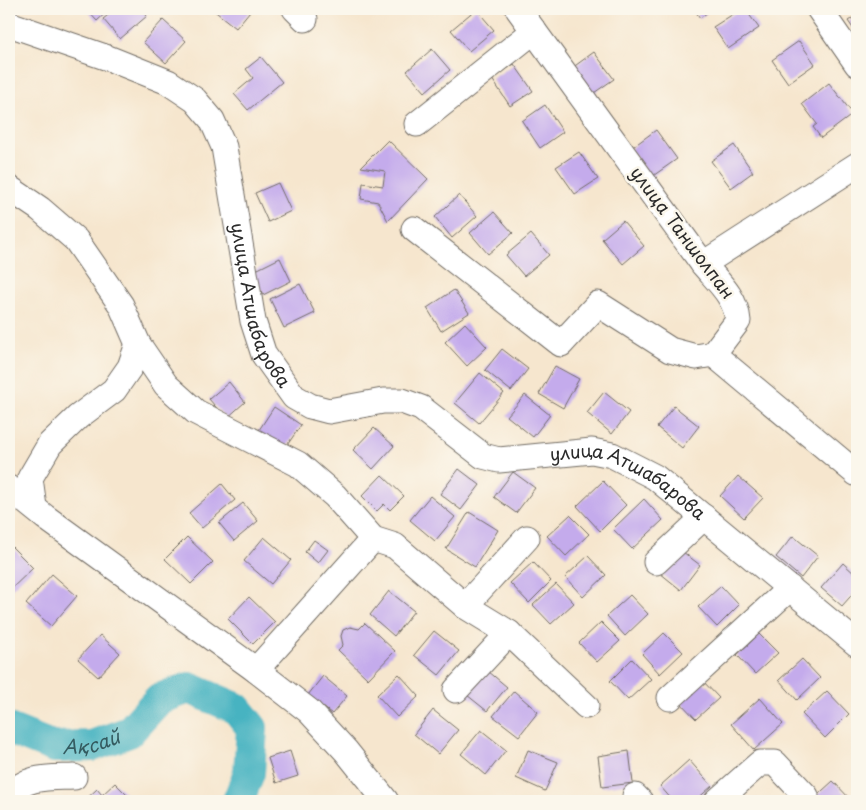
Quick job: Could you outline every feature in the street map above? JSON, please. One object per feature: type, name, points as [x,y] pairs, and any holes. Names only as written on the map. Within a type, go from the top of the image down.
[{"type":"street","name":"улица Таншолпан","points":[[518,9],[703,264],[731,297],[737,308],[738,322],[713,354]]},
{"type":"street","points":[[818,9],[857,64]]},
{"type":"street","name":"улица Атшабарова","points":[[9,24],[168,82],[195,100],[212,120],[224,147],[253,322],[264,355],[294,397],[310,406],[329,411],[383,401],[402,401],[421,408],[483,456],[499,460],[592,451],[612,455],[655,477],[857,644]]},
{"type":"street","points":[[418,124],[534,31]]},
{"type":"street","points":[[703,264],[857,165]]},
{"type":"street","points":[[9,188],[40,209],[76,240],[120,306],[138,344],[166,385],[196,412],[298,464],[335,496],[373,539],[395,546],[465,606],[509,633],[586,706]]},
{"type":"street","points":[[414,228],[561,344],[598,304],[670,350],[696,357],[713,354],[857,474]]},
{"type":"street","points":[[34,507],[30,478],[50,444],[78,417],[114,390],[130,367],[138,344]]},
{"type":"street","points":[[9,488],[309,711],[346,750],[386,801]]},
{"type":"street","points":[[656,562],[704,517]]},
{"type":"street","points":[[465,606],[527,538]]},
{"type":"street","points":[[256,670],[373,539]]},
{"type":"street","points":[[670,698],[790,588]]},
{"type":"street","points":[[456,690],[509,633]]},
{"type":"street","points":[[717,801],[760,763],[775,763],[806,796]]},
{"type":"street","points":[[9,796],[16,787],[32,779],[74,777]]},
{"type":"building","points":[[86,9],[110,9],[97,21]]},
{"type":"building","points":[[116,9],[142,9],[147,16],[120,39],[103,19]]},
{"type":"building","points":[[212,9],[248,9],[250,11],[236,28]]},
{"type":"building","points":[[476,9],[494,30],[469,51],[451,30]]},
{"type":"building","points":[[694,9],[712,9],[700,18]]},
{"type":"building","points":[[741,9],[745,9],[759,28],[728,49],[713,27]]},
{"type":"building","points":[[857,15],[857,34],[848,21]]},
{"type":"building","points":[[163,20],[186,41],[166,63],[143,42]]},
{"type":"building","points":[[799,41],[815,64],[788,83],[772,60]]},
{"type":"building","points":[[432,49],[450,70],[425,92],[407,71]]},
{"type":"building","points":[[594,52],[614,79],[591,95],[572,68]]},
{"type":"building","points":[[261,57],[282,82],[248,110],[234,94],[253,78],[246,69]]},
{"type":"building","points":[[514,64],[533,91],[510,106],[492,79]]},
{"type":"building","points":[[829,83],[853,114],[821,138],[813,127],[817,124],[802,104]]},
{"type":"building","points":[[545,105],[563,132],[540,148],[522,121]]},
{"type":"building","points":[[656,130],[677,159],[650,178],[630,149]]},
{"type":"building","points":[[388,140],[428,179],[388,221],[378,202],[361,199],[363,183],[383,186],[385,171],[361,167]]},
{"type":"building","points":[[734,145],[753,172],[731,188],[711,161]]},
{"type":"building","points":[[579,152],[598,179],[575,194],[556,167]]},
{"type":"building","points":[[278,183],[291,211],[268,222],[255,193]]},
{"type":"building","points":[[459,195],[477,216],[452,238],[435,217]]},
{"type":"building","points":[[494,212],[513,233],[488,254],[470,233]]},
{"type":"building","points":[[623,221],[644,246],[623,264],[602,239]]},
{"type":"building","points":[[531,234],[549,255],[524,276],[506,255]]},
{"type":"building","points":[[280,258],[291,281],[263,295],[252,272]]},
{"type":"building","points":[[300,284],[315,313],[284,328],[270,299]]},
{"type":"building","points":[[454,290],[469,313],[441,331],[427,308]]},
{"type":"building","points":[[465,323],[487,347],[467,366],[445,342]]},
{"type":"building","points":[[502,349],[528,369],[511,391],[485,370]]},
{"type":"building","points":[[555,366],[579,379],[563,408],[539,394]]},
{"type":"building","points":[[480,373],[504,393],[479,423],[455,403]]},
{"type":"building","points":[[229,382],[245,402],[226,419],[209,399]]},
{"type":"building","points":[[604,392],[629,412],[612,434],[587,413]]},
{"type":"building","points":[[525,395],[550,415],[533,437],[507,416]]},
{"type":"building","points":[[674,406],[699,426],[682,448],[657,427]]},
{"type":"building","points":[[274,407],[301,425],[283,451],[257,433]]},
{"type":"building","points":[[374,428],[394,446],[373,469],[353,450]]},
{"type":"building","points":[[459,469],[480,485],[461,510],[440,494]]},
{"type":"building","points":[[513,472],[535,488],[516,513],[494,497]]},
{"type":"building","points":[[382,475],[404,496],[390,510],[384,504],[377,511],[362,496]]},
{"type":"building","points":[[738,476],[763,498],[744,518],[720,496]]},
{"type":"building","points":[[603,481],[626,505],[600,531],[577,506]]},
{"type":"building","points":[[222,484],[235,500],[202,528],[189,513]]},
{"type":"building","points":[[430,496],[455,517],[435,541],[410,520]]},
{"type":"building","points":[[644,499],[663,520],[632,549],[613,529]]},
{"type":"building","points":[[243,503],[258,521],[234,541],[219,523]]},
{"type":"building","points":[[469,512],[498,530],[475,567],[446,549]]},
{"type":"building","points":[[570,515],[589,534],[566,556],[547,536]]},
{"type":"building","points":[[793,536],[818,556],[801,578],[776,557]]},
{"type":"building","points":[[187,537],[213,562],[191,584],[165,559]]},
{"type":"building","points":[[264,537],[291,560],[271,584],[244,561]]},
{"type":"building","points":[[314,540],[328,550],[318,563],[305,552]]},
{"type":"building","points":[[9,544],[33,568],[9,591]]},
{"type":"building","points":[[679,549],[700,565],[681,590],[660,573]]},
{"type":"building","points":[[588,556],[606,575],[583,597],[565,577]]},
{"type":"building","points":[[533,562],[551,581],[529,603],[510,583]]},
{"type":"building","points":[[843,563],[857,576],[857,589],[842,606],[821,588]]},
{"type":"building","points":[[52,574],[77,596],[51,626],[26,604]]},
{"type":"building","points":[[556,584],[574,603],[551,624],[533,605]]},
{"type":"building","points":[[721,586],[739,605],[717,627],[698,607]]},
{"type":"building","points":[[389,591],[414,611],[394,636],[370,615]]},
{"type":"building","points":[[630,595],[648,614],[625,636],[607,616]]},
{"type":"building","points":[[249,597],[275,622],[253,644],[228,619]]},
{"type":"building","points":[[601,622],[620,641],[597,662],[579,643]]},
{"type":"building","points":[[365,623],[395,651],[368,679],[338,650],[343,645],[341,636],[343,630],[350,627],[359,629]]},
{"type":"building","points":[[434,631],[459,651],[439,675],[414,655]]},
{"type":"building","points":[[664,633],[683,652],[660,674],[642,654]]},
{"type":"building","points":[[759,634],[778,653],[755,674],[737,655]]},
{"type":"building","points":[[100,635],[120,653],[98,677],[78,659]]},
{"type":"building","points":[[632,659],[651,679],[628,700],[610,681]]},
{"type":"building","points":[[802,659],[820,678],[797,700],[779,680]]},
{"type":"building","points":[[482,666],[507,687],[487,711],[462,691]]},
{"type":"building","points":[[399,674],[419,696],[397,717],[377,695]]},
{"type":"building","points":[[323,676],[347,696],[332,714],[308,695]]},
{"type":"building","points":[[701,679],[719,698],[696,719],[678,700]]},
{"type":"building","points":[[514,691],[538,712],[519,736],[493,716]]},
{"type":"building","points":[[827,691],[849,714],[825,738],[802,714]]},
{"type":"building","points":[[760,698],[783,724],[754,750],[731,724]]},
{"type":"building","points":[[433,710],[458,730],[438,754],[414,734]]},
{"type":"building","points":[[481,730],[506,750],[486,775],[461,754]]},
{"type":"building","points":[[528,750],[558,762],[545,791],[516,778]]},
{"type":"building","points":[[290,751],[298,776],[276,783],[268,758]]},
{"type":"building","points":[[629,751],[633,783],[602,787],[598,756]]},
{"type":"building","points":[[689,760],[712,786],[695,801],[673,801],[660,786]]},
{"type":"building","points":[[833,781],[852,801],[811,801]]},
{"type":"building","points":[[115,783],[133,801],[84,801],[97,789],[102,795]]},
{"type":"waterway","name":"Ақсай","points":[[9,729],[54,747],[92,746],[129,732],[159,699],[189,688],[236,708],[252,728],[249,773],[238,801]]}]
